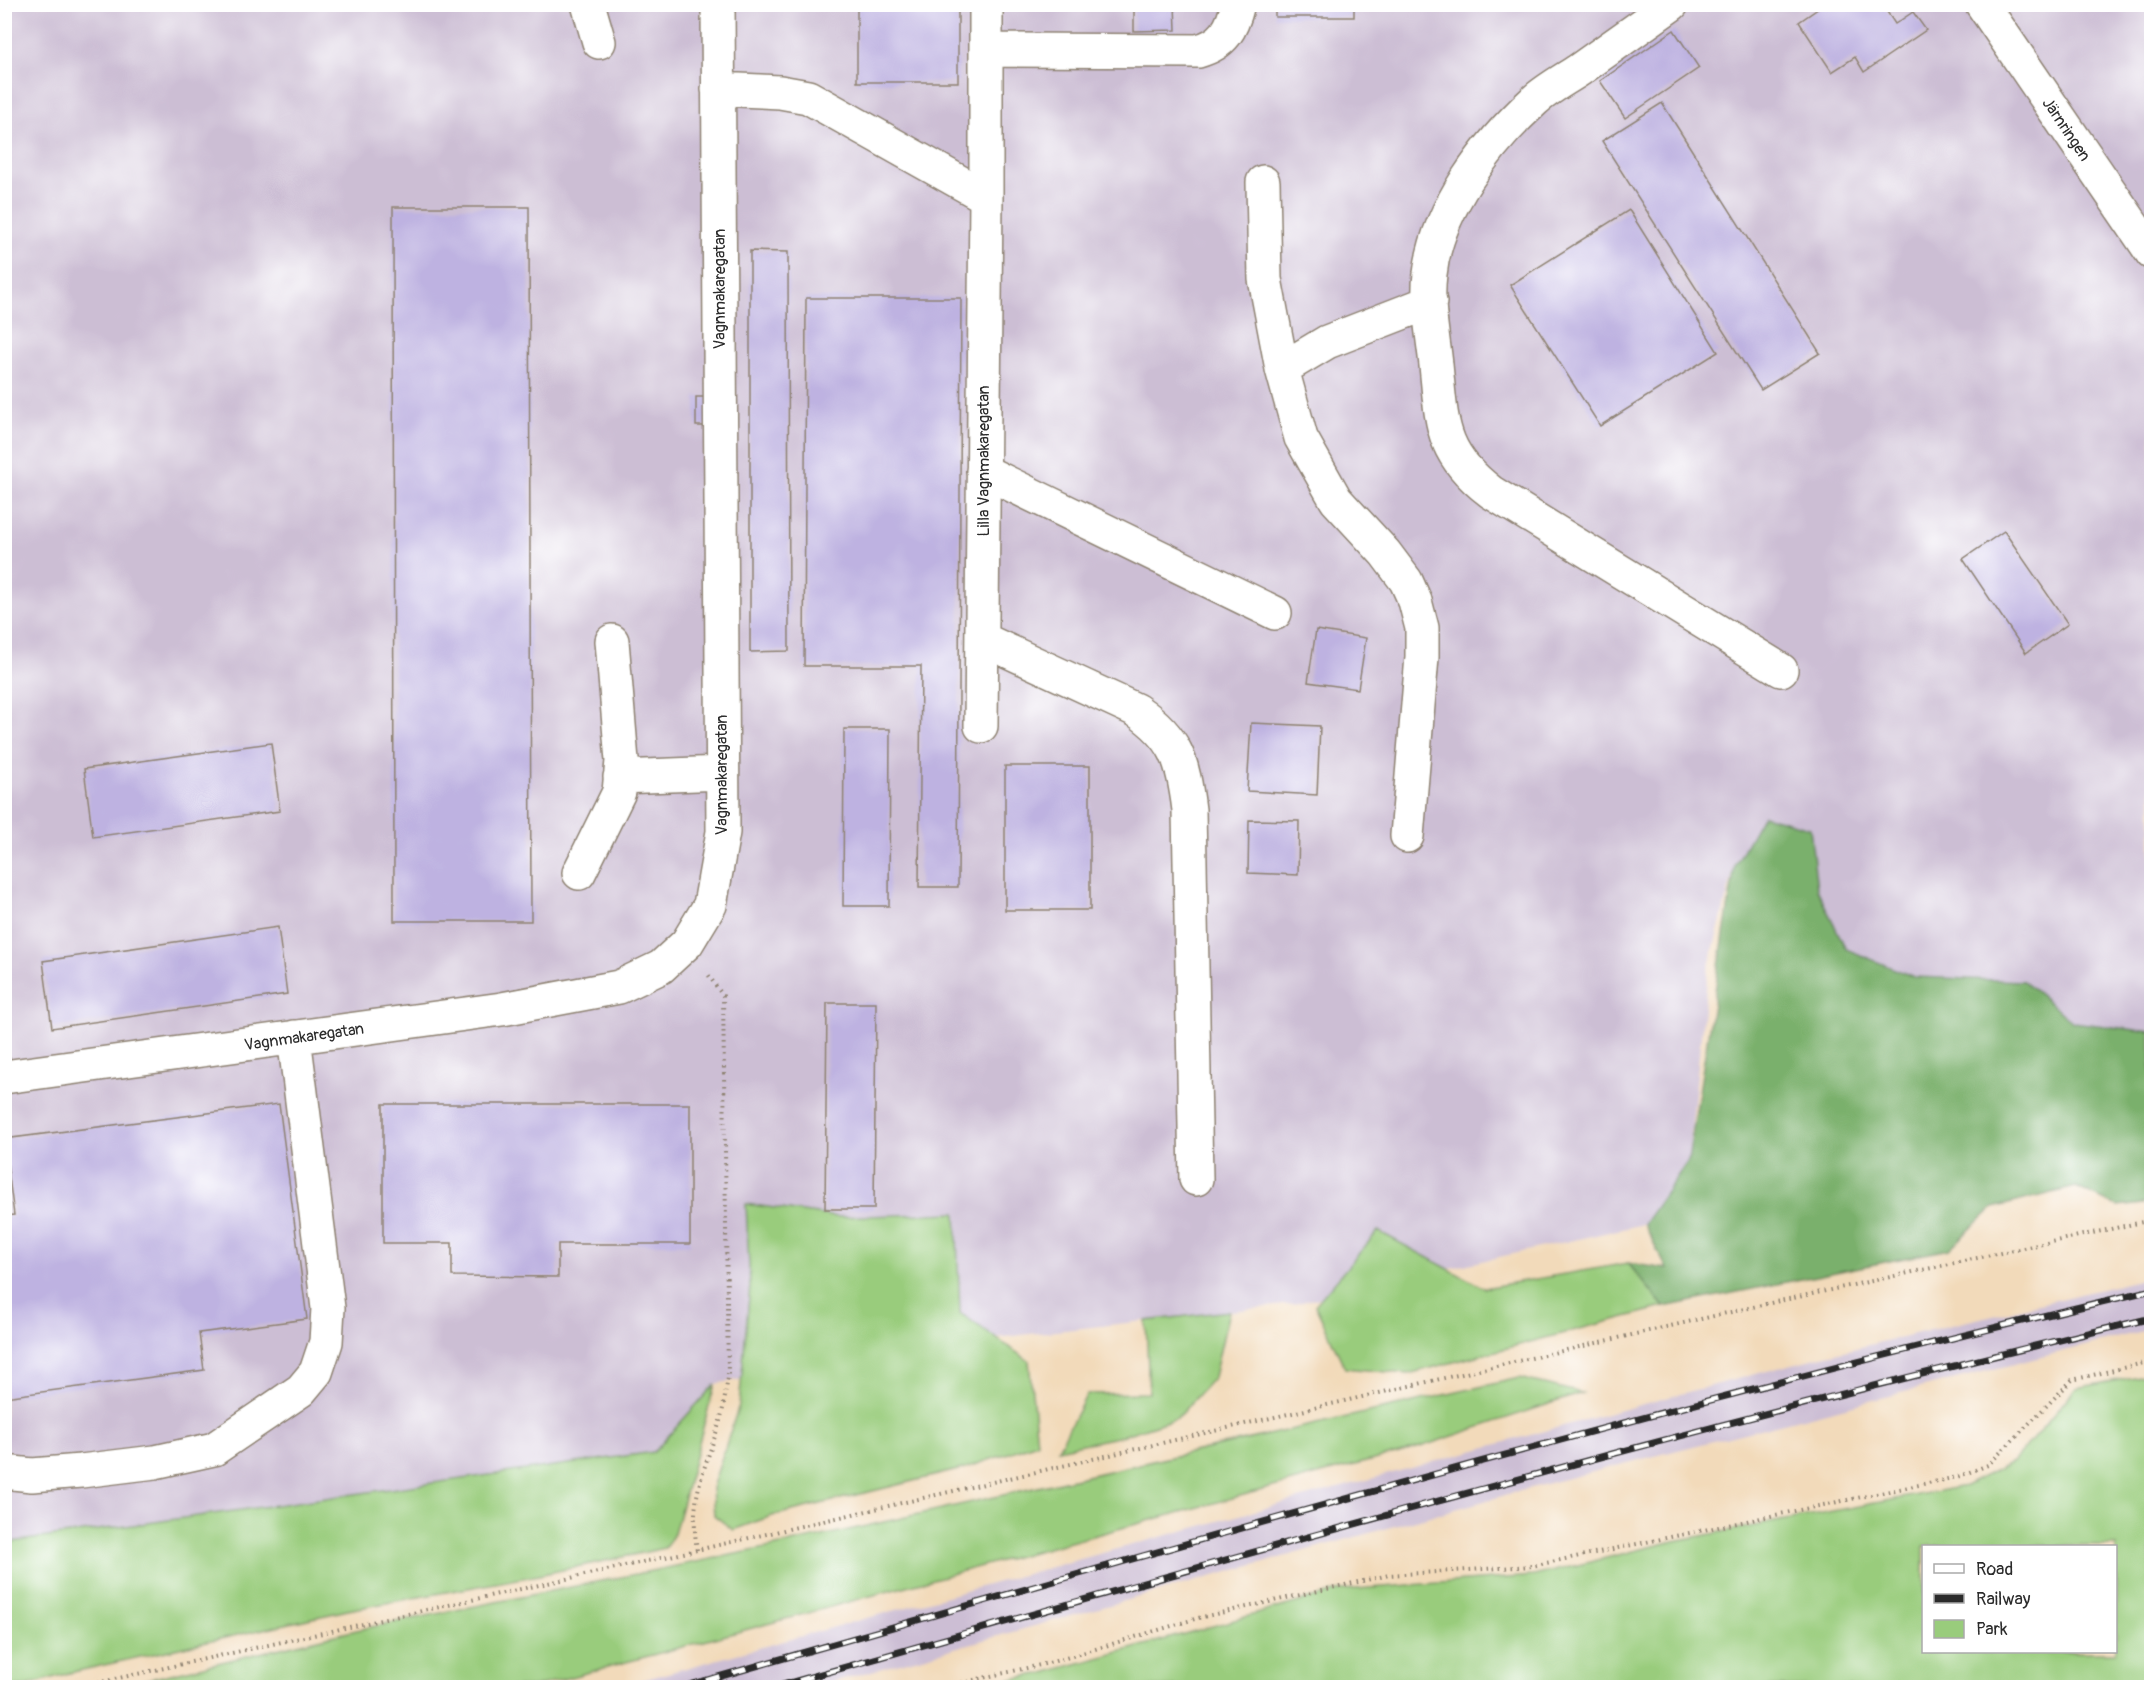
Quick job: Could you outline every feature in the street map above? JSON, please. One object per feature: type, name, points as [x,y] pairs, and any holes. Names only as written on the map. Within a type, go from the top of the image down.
[{"type":"street","points":[[588,4],[599,42]]},
{"type":"street","name":"Vagnmakaregatan","points":[[4,1077],[502,1009],[619,987],[662,968],[687,943],[710,905],[723,832],[718,4]]},
{"type":"street","points":[[986,50],[1198,51],[1212,47],[1226,36],[1233,25],[1238,4]]},
{"type":"street","points":[[1672,4],[1535,100],[1496,142],[1459,192],[1437,241],[1430,274],[1430,302],[1441,420],[1451,451],[1468,474],[1491,492],[1781,670]]},
{"type":"street","name":"Järnringen","points":[[1982,4],[2151,253]]},
{"type":"street","name":"Lilla Vagnmakaregatan","points":[[981,726],[986,6]]},
{"type":"street","points":[[718,89],[780,92],[808,97],[986,197]]},
{"type":"street","points":[[1263,182],[1265,279],[1282,369],[1301,438],[1336,500],[1406,581],[1415,601],[1422,628],[1422,657],[1407,836]]},
{"type":"street","points":[[1282,369],[1327,342],[1430,302]]},
{"type":"street","points":[[983,471],[1275,613]]},
{"type":"street","points":[[982,639],[1136,710],[1158,725],[1175,748],[1185,778],[1189,810],[1196,1179]]},
{"type":"street","points":[[579,873],[619,792],[622,761],[612,641]]},
{"type":"street","points":[[620,777],[722,773]]},
{"type":"street","points":[[4,1472],[32,1475],[81,1471],[155,1462],[214,1449],[301,1390],[316,1372],[326,1342],[328,1308],[294,1037]]},
{"type":"path","points":[[687,943],[723,996],[728,1378],[720,1422],[702,1470],[696,1501],[693,1521],[697,1550]]},
{"type":"path","points":[[74,1688],[697,1550],[1754,1306],[2151,1220]]},
{"type":"path","points":[[938,1688],[1049,1663],[1197,1618],[1389,1575],[1532,1566],[1957,1477],[1988,1465],[2072,1380],[2151,1361]]},
{"type":"shaded area","points":[[4,5],[2151,5],[2151,1032],[2073,1022],[2023,981],[1914,977],[1846,949],[1817,889],[1810,828],[1763,815],[1735,865],[1708,970],[1688,1161],[1644,1224],[1293,1304],[917,1347],[715,1384],[654,1452],[5,1543]]},
{"type":"shaded area","points":[[2151,1277],[2151,1329],[1553,1482],[814,1687],[617,1687],[1632,1407],[1823,1356]]},
{"type":"green space","points":[[1763,815],[1810,828],[1817,889],[1846,949],[1914,977],[2023,981],[2073,1022],[2151,1032],[2151,1203],[2118,1207],[2076,1187],[1993,1208],[1949,1249],[1664,1307],[1628,1263],[1667,1269],[1644,1224],[1688,1161],[1735,865]]},
{"type":"green space","points":[[746,1204],[838,1217],[956,1213],[960,1313],[1029,1361],[1037,1443],[966,1468],[772,1516],[733,1530],[714,1515],[712,1488],[739,1405],[750,1286]]},
{"type":"green space","points":[[1378,1231],[1484,1288],[1628,1263],[1664,1307],[1408,1374],[1345,1368],[1315,1305]]},
{"type":"green space","points":[[1229,1311],[1214,1377],[1177,1418],[1118,1437],[1058,1449],[1087,1394],[1149,1393],[1146,1321]]},
{"type":"green space","points":[[2151,1374],[2151,1687],[970,1687],[1044,1673],[1342,1590],[1534,1576],[1674,1541],[1965,1486],[2014,1461],[2076,1388]]},
{"type":"green space","points":[[1519,1378],[1582,1393],[1414,1449],[534,1687],[116,1687],[361,1629],[791,1543]]},
{"type":"green space","points":[[715,1384],[674,1534],[665,1548],[534,1576],[348,1610],[69,1673],[22,1687],[5,1687],[5,1543],[654,1452]]},
{"type":"building","points":[[857,4],[958,4],[958,82],[857,82]]},
{"type":"building","points":[[1134,4],[1175,4],[1176,30],[1134,31]]},
{"type":"building","points":[[1825,4],[1882,4],[1895,24],[1913,12],[1926,30],[1864,72],[1855,57],[1832,72],[1799,22]]},
{"type":"building","points":[[1275,5],[1354,5],[1354,17],[1275,17]]},
{"type":"building","points":[[1674,30],[1699,68],[1625,118],[1600,81]]},
{"type":"building","points":[[1662,103],[1820,353],[1761,390],[1602,141]]},
{"type":"building","points":[[393,207],[529,207],[531,921],[394,921]]},
{"type":"building","points":[[1629,210],[1718,352],[1600,426],[1510,285]]},
{"type":"building","points":[[750,251],[788,252],[789,651],[750,652]]},
{"type":"building","points":[[806,298],[961,298],[958,887],[919,887],[921,666],[804,666]]},
{"type":"building","points":[[696,397],[709,397],[709,426],[696,426]]},
{"type":"building","points":[[2004,531],[2068,624],[2026,653],[1963,559]]},
{"type":"building","points":[[1316,630],[1366,638],[1358,689],[1308,682]]},
{"type":"building","points":[[1251,723],[1320,726],[1317,795],[1247,791]]},
{"type":"building","points":[[844,729],[890,729],[889,906],[843,906]]},
{"type":"building","points":[[271,743],[280,811],[93,837],[84,769]]},
{"type":"building","points":[[1005,766],[1090,766],[1090,910],[1005,910]]},
{"type":"building","points":[[1249,820],[1299,821],[1298,875],[1248,873]]},
{"type":"building","points":[[278,927],[287,994],[52,1028],[43,961]]},
{"type":"building","points":[[827,1003],[876,1003],[874,1209],[825,1209]]},
{"type":"building","points":[[279,1104],[307,1319],[199,1333],[204,1370],[5,1397],[4,1216],[14,1215],[4,1139]]},
{"type":"building","points":[[383,1104],[690,1104],[690,1244],[558,1244],[558,1277],[452,1276],[452,1243],[383,1243]]},
{"type":"railway","points":[[679,1688],[1597,1430],[1966,1335],[2152,1290]]},
{"type":"railway","points":[[772,1688],[1460,1495],[1805,1404],[2152,1318]]}]
